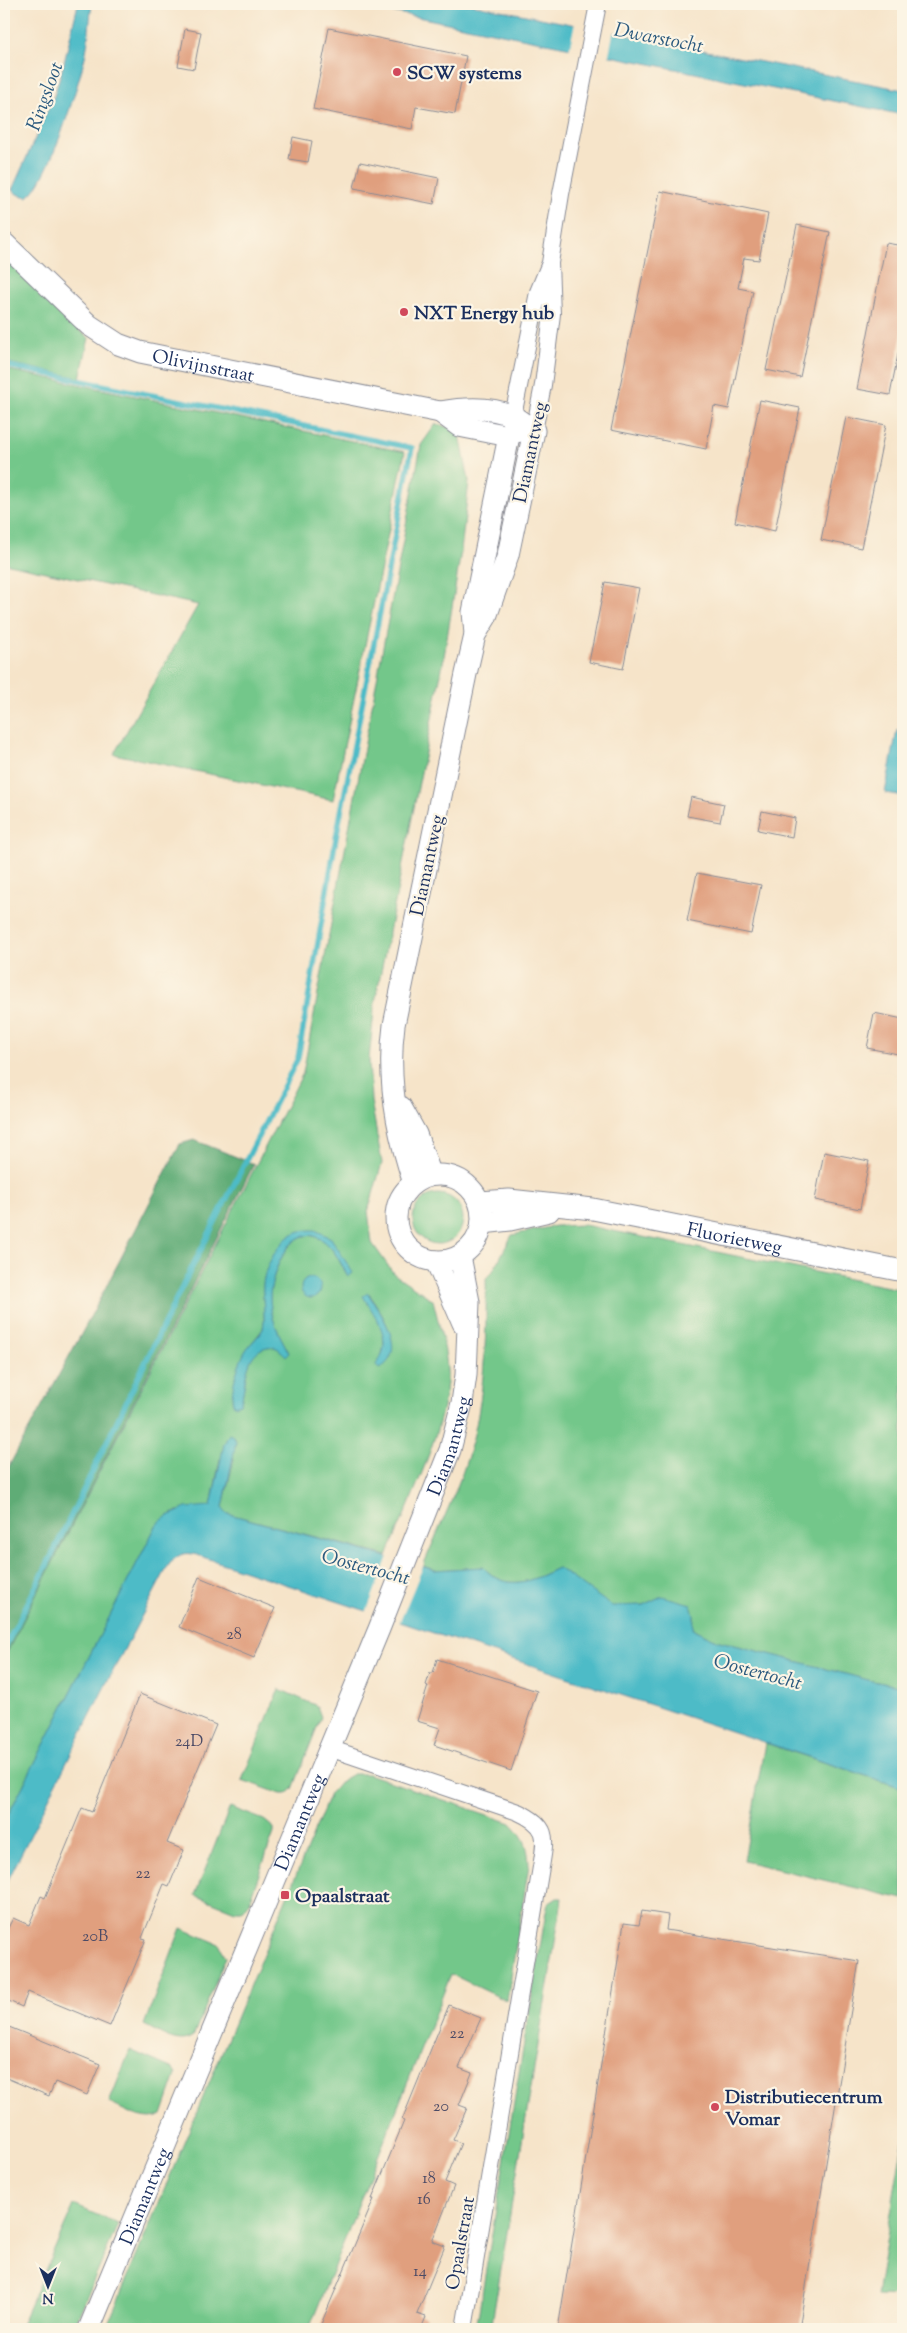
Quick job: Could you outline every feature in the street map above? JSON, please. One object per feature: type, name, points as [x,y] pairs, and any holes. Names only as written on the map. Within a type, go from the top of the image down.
[{"type":"street","name":"Diamantweg","points":[[475,634],[486,617],[508,555],[543,385],[552,314],[550,263],[596,10]]},
{"type":"street","name":"Olivijnstraat","points":[[4,243],[80,318],[100,334],[118,344],[140,352],[440,412],[459,426],[511,426],[534,431]]},
{"type":"street","name":"Diamantweg","points":[[422,1179],[416,1134],[395,1096],[390,1059],[394,1025],[446,766],[475,634],[473,612],[538,292],[550,263]]},
{"type":"street","points":[[451,1176],[460,1180],[475,1193],[480,1202],[482,1223],[473,1246],[460,1256],[436,1261],[424,1258],[412,1252],[403,1242],[397,1230],[398,1204],[404,1192],[422,1179],[451,1176]]},
{"type":"street","name":"Fluorietweg","points":[[480,1202],[509,1200],[617,1214],[903,1271]]},
{"type":"street","name":"Fluorietweg","points":[[482,1223],[510,1220],[564,1207]]},
{"type":"street","name":"Diamantweg","points":[[90,2329],[379,1629],[443,1469],[457,1426],[465,1383],[469,1302],[460,1256]]},
{"type":"street","name":"Diamantweg","points":[[436,1261],[456,1304],[467,1336]]},
{"type":"street","name":"Opaalstraat","points":[[329,1748],[518,1812],[540,1825],[544,1835],[541,1867],[464,2329]]},
{"type":"green space","points":[[4,254],[60,315],[89,338],[80,378],[4,362]]},
{"type":"green space","points":[[4,369],[405,452],[333,800],[114,754],[198,605],[4,563]]},
{"type":"green space","points":[[436,424],[459,430],[469,481],[461,551],[443,663],[375,1002],[369,1059],[371,1101],[382,1163],[368,1211],[372,1243],[394,1274],[433,1300],[443,1341],[447,1373],[444,1404],[438,1426],[423,1471],[387,1556],[225,1513],[223,1507],[234,1458],[220,1459],[211,1506],[177,1511],[157,1524],[4,1823],[4,1658],[303,1073],[421,445]],"holes":[[[301,1231],[331,1238],[348,1276],[330,1246],[321,1239],[303,1236],[288,1248],[274,1276],[270,1299],[275,1324],[289,1353],[286,1356],[275,1347],[266,1347],[253,1355],[247,1371],[240,1404],[232,1401],[236,1375],[246,1350],[263,1329],[263,1286],[270,1261],[280,1246]],[[369,1293],[385,1320],[391,1339],[391,1349],[382,1368],[376,1365],[381,1357],[384,1339],[380,1321]]]},
{"type":"green space","points":[[194,1140],[254,1164],[4,1658],[4,1475],[84,1329],[180,1144]]},
{"type":"green space","points":[[438,1194],[456,1201],[463,1219],[456,1237],[438,1244],[420,1237],[413,1219],[420,1201]]},
{"type":"green space","points":[[584,1225],[903,1290],[903,1687],[872,1681],[719,1641],[693,1629],[694,1616],[662,1596],[643,1605],[612,1607],[558,1568],[529,1580],[510,1582],[492,1575],[483,1567],[435,1570],[423,1566],[450,1505],[472,1442],[480,1403],[484,1360],[486,1278],[493,1271],[512,1235],[555,1226]]},
{"type":"green space","points":[[279,1689],[317,1706],[321,1717],[293,1789],[287,1794],[281,1794],[242,1780]]},
{"type":"green space","points":[[765,1743],[903,1788],[903,1899],[744,1861]]},
{"type":"green space","points":[[353,1774],[368,1774],[511,1823],[520,1833],[527,1847],[529,1865],[507,2001],[451,1974],[309,2329],[106,2329],[330,1794],[342,1780]]},
{"type":"green space","points":[[230,1807],[264,1820],[274,1828],[274,1833],[249,1902],[242,1911],[235,1911],[195,1895]]},
{"type":"green space","points":[[557,1898],[562,1898],[560,1912],[491,2329],[476,2329],[546,1912],[548,1904]]},
{"type":"green space","points":[[181,1928],[219,1944],[226,1957],[194,2035],[182,2040],[169,2038],[144,2025]]},
{"type":"green space","points":[[130,2050],[173,2069],[176,2075],[162,2115],[149,2118],[142,2117],[109,2103]]},
{"type":"green space","points":[[903,2141],[903,2297],[877,2296]]},
{"type":"green space","points":[[74,2205],[118,2224],[73,2329],[19,2329]]},
{"type":"water","points":[[78,4],[92,4],[84,61],[61,135],[44,175],[35,190],[27,197],[17,194],[12,190],[54,96]]},
{"type":"water","points":[[353,4],[470,4],[903,90],[903,115]]},
{"type":"water","points":[[897,730],[903,731],[903,796],[885,793]]},
{"type":"water","points":[[315,1230],[331,1238],[353,1273],[348,1276],[333,1251],[321,1239],[303,1236],[288,1248],[274,1275],[270,1299],[275,1324],[289,1353],[286,1356],[278,1348],[273,1347],[259,1350],[250,1362],[240,1404],[234,1406],[233,1386],[240,1362],[250,1344],[263,1329],[263,1285],[269,1263],[278,1248],[289,1237],[300,1231]]},
{"type":"water","points":[[311,1278],[318,1281],[321,1288],[318,1295],[311,1298],[304,1295],[301,1288],[304,1281]]},
{"type":"water","points":[[368,1293],[385,1321],[392,1342],[392,1352],[388,1361],[379,1369],[376,1365],[384,1347],[384,1338],[378,1321],[363,1296]]},
{"type":"water","name":"Oostertocht","points":[[229,1434],[234,1436],[236,1442],[223,1507],[225,1513],[435,1570],[483,1567],[501,1580],[519,1582],[538,1577],[558,1568],[612,1606],[643,1605],[662,1596],[691,1604],[694,1616],[693,1629],[719,1641],[872,1681],[903,1687],[903,1788],[197,1555],[184,1554],[174,1559],[168,1566],[104,1688],[4,1888],[4,1823],[157,1524],[166,1517],[186,1508],[211,1506],[224,1444]]},
{"type":"pier","points":[[575,22],[614,29],[608,59],[569,51]]},
{"type":"pier","points":[[389,1554],[424,1564],[399,1624],[366,1613]]},
{"type":"building","points":[[329,28],[466,56],[455,114],[416,107],[412,129],[313,109]]},
{"type":"building","points":[[185,29],[201,32],[194,69],[178,66]]},
{"type":"building","points":[[293,137],[312,141],[308,162],[289,159]]},
{"type":"building","points":[[360,162],[439,178],[434,204],[354,188]]},
{"type":"building","points":[[660,191],[768,214],[759,260],[744,258],[738,288],[753,291],[729,409],[714,406],[706,449],[611,430]]},
{"type":"building","points":[[797,225],[830,232],[800,377],[766,370]]},
{"type":"building","points":[[886,243],[903,246],[903,329],[890,395],[857,389]]},
{"type":"building","points":[[760,400],[800,408],[775,531],[735,522]]},
{"type":"building","points":[[846,417],[886,425],[861,548],[821,540]]},
{"type":"building","points":[[605,582],[639,588],[623,669],[589,662]]},
{"type":"building","points":[[691,797],[724,804],[720,822],[687,816]]},
{"type":"building","points":[[762,811],[795,818],[792,837],[758,830]]},
{"type":"building","points":[[697,873],[761,885],[751,934],[687,921]]},
{"type":"building","points":[[874,1013],[903,1019],[903,1055],[867,1048]]},
{"type":"building","points":[[824,1152],[869,1161],[860,1209],[815,1200]]},
{"type":"building","points":[[199,1577],[275,1608],[254,1658],[179,1627]]},
{"type":"building","points":[[437,1659],[537,1691],[511,1771],[434,1745],[440,1728],[417,1721],[428,1686],[426,1685],[430,1673],[433,1673]]},
{"type":"building","points":[[140,1694],[216,1725],[167,1843],[184,1850],[169,1886],[164,1884],[142,1938],[146,1939],[110,2026],[28,1992],[22,2007],[4,1999],[4,1936],[13,1918],[29,1925],[41,1896],[45,1898],[82,1808],[92,1812]]},
{"type":"building","name":"Distributiecentrum Vomar","points":[[642,1911],[668,1915],[666,1930],[859,1961],[799,2329],[558,2329],[624,1923],[639,1925]]},
{"type":"building","points":[[449,2005],[481,2018],[459,2068],[472,2073],[459,2105],[467,2108],[453,2140],[461,2143],[445,2182],[454,2186],[432,2241],[445,2246],[417,2314],[426,2317],[421,2329],[319,2329],[374,2199],[372,2199],[404,2121],[402,2120]]},
{"type":"building","points":[[4,2025],[100,2064],[87,2095],[55,2082],[49,2096],[4,2077]]},
{"type":"waterway","points":[[4,365],[412,448],[336,838],[298,1058],[178,1295],[52,1555],[4,1649]]},
{"type":"place","name":"SCW systems","points":[[397,72]]},
{"type":"place","name":"NXT Energy hub","points":[[404,312]]},
{"type":"place","name":"Opaalstraat","points":[[285,1895]]},
{"type":"place","name":"Distributiecentrum Vomar","points":[[715,2107]]},
{"type":"water label","name":"Dwarstocht","points":[[659,37]]},
{"type":"water label","name":"Ringsloot","points":[[44,96]]}]
